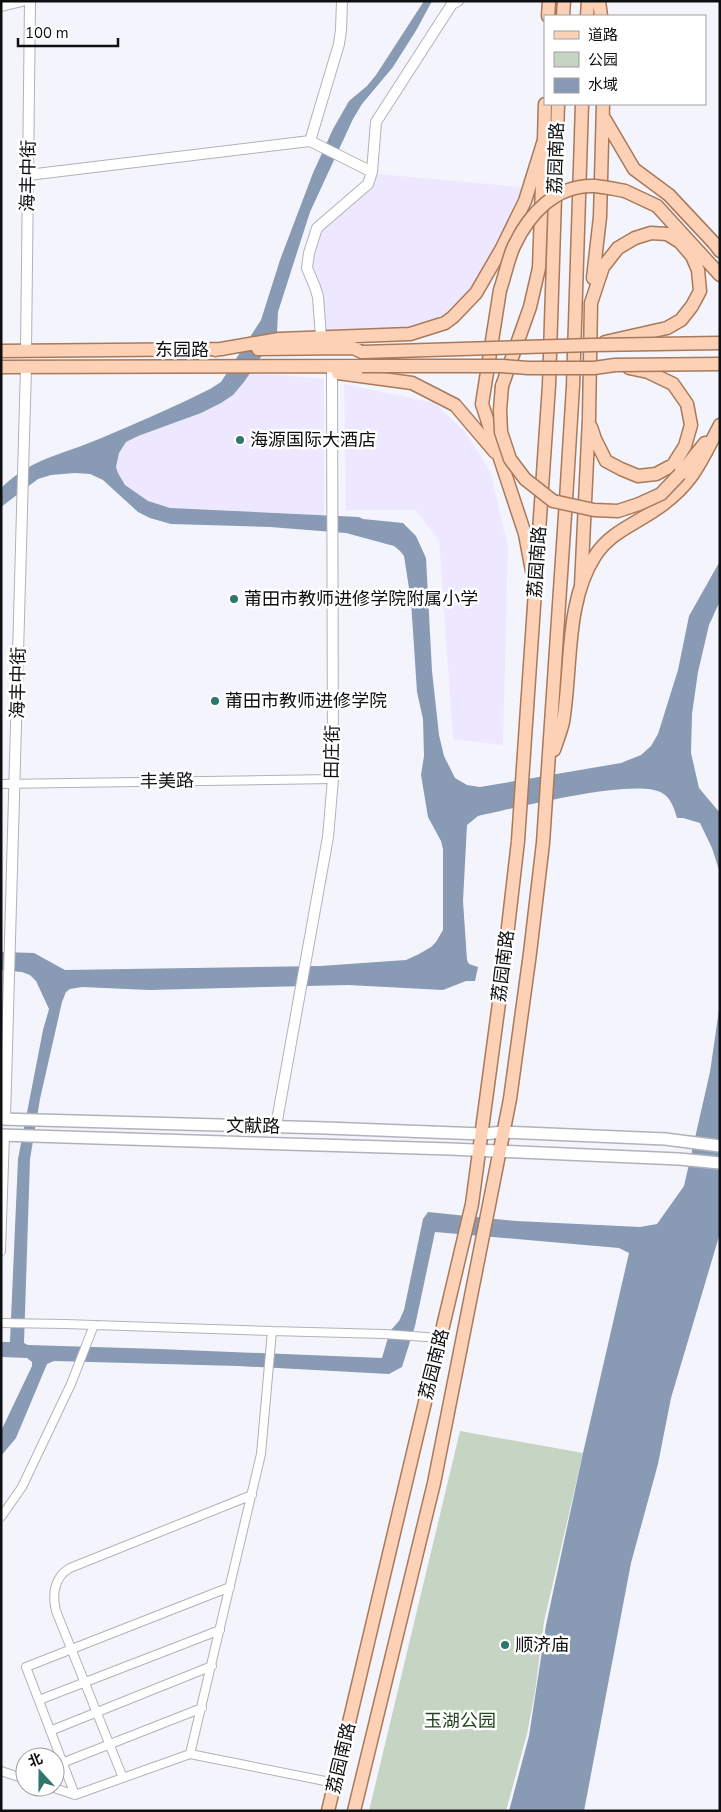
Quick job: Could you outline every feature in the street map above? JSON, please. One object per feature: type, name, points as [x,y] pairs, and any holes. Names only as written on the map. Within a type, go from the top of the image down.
[{"type":"main road","points":[[548,15],[549,1]]},
{"type":"main road","points":[[563,15],[564,1]]},
{"type":"main road","points":[[587,15],[588,1]]},
{"type":"main road","points":[[599,1],[601,15]]},
{"type":"main road","points":[[545,105],[538,268],[530,307],[502,386],[501,432],[510,459],[525,479],[553,501],[594,510],[618,511],[661,494],[719,426]]},
{"type":"main road","name":"荔园南路","points":[[328,1811],[472,1204],[482,1134],[518,841],[549,385],[558,105]]},
{"type":"main road","name":"荔园南路","points":[[354,1811],[434,1483],[510,1099],[530,953],[543,843],[573,386],[582,105]]},
{"type":"main road","points":[[581,586],[591,303],[600,217],[603,105]]},
{"type":"main road","points":[[604,118],[634,169],[669,195],[720,251]]},
{"type":"main road","points":[[214,350],[278,339],[410,334],[445,323],[454,317],[476,293],[502,248],[525,201],[544,140]]},
{"type":"main road","points":[[536,590],[525,534],[482,404],[500,290],[514,247],[534,213],[550,198],[567,190],[594,186],[625,191],[657,206],[720,275]]},
{"type":"main road","points":[[591,303],[603,267],[618,248],[635,238],[651,233],[666,234],[680,242],[692,256],[698,270],[700,291],[682,320],[667,328],[592,345]]},
{"type":"main road","points":[[410,334],[412,383]]},
{"type":"main road","points":[[592,345],[720,343]]},
{"type":"main road","name":"东园路","points":[[1,351],[353,348],[362,352],[592,345]]},
{"type":"main road","points":[[615,365],[720,364]]},
{"type":"main road","points":[[588,418],[595,439],[606,461],[638,476],[656,474],[673,465],[685,446],[691,425],[687,404],[673,384],[648,372],[615,365]]},
{"type":"main road","name":"东园路","points":[[1,367],[502,366],[594,368],[615,365]]},
{"type":"main road","points":[[271,366],[412,383],[455,404],[500,458]]},
{"type":"main road","points":[[548,769],[563,723],[574,616],[583,578],[596,555],[609,539],[658,508],[684,487],[699,468],[719,426]]},
{"type":"main road","name":"文献路","points":[[3,1119],[276,1126],[482,1134],[504,1132],[665,1139],[720,1146]]},
{"type":"main road","points":[[3,1135],[685,1159],[720,1163]]},
{"type":"street","points":[[1,6],[22,1]]},
{"type":"street","name":"海丰中街","points":[[26,351],[30,1]]},
{"type":"street","points":[[310,141],[339,44],[342,1]]},
{"type":"street","points":[[321,337],[318,297],[307,268],[309,253],[317,228],[368,184],[372,172],[376,122],[452,4],[458,1]]},
{"type":"street","points":[[28,175],[310,141],[372,172]]},
{"type":"street","name":"海丰中街","points":[[3,1119],[11,949],[26,367]]},
{"type":"street","name":"田庄街","points":[[276,1126],[328,837],[333,779],[332,372]]},
{"type":"street","name":"丰美路","points":[[1,784],[333,779]]},
{"type":"street","points":[[1,1251],[3,1135]]},
{"type":"street","points":[[5,1323],[271,1333],[384,1334],[440,1338]]},
{"type":"street","points":[[1,1517],[22,1487],[71,1384],[94,1325]]},
{"type":"street","points":[[190,1754],[261,1454],[271,1333]]},
{"type":"street","points":[[123,1778],[56,1611],[53,1594],[59,1578],[64,1571],[252,1495]]},
{"type":"street","points":[[56,1747],[26,1667],[230,1587]]},
{"type":"street","points":[[38,1700],[220,1630]]},
{"type":"street","points":[[50,1731],[212,1666]]},
{"type":"street","points":[[65,1762],[202,1708]]},
{"type":"street","points":[[65,1791],[75,1794],[190,1754],[335,1783]]},
{"type":"street","points":[[65,1770],[75,1794]]},
{"type":"street","points":[[1,1771],[15,1776]]},
{"type":"shaded area","points":[[378,174],[522,187],[502,235],[475,288],[452,314],[406,328],[326,332],[319,287],[311,261],[321,232],[374,184]]},
{"type":"shaded area","points":[[246,372],[324,379],[324,526],[140,508],[110,460],[117,443]]},
{"type":"shaded area","points":[[344,384],[435,403],[465,432],[490,471],[508,546],[503,745],[453,739],[439,540],[415,510],[346,510]]},
{"type":"green space","name":"玉湖公园","points":[[460,1431],[583,1453],[544,1622],[535,1692],[527,1734],[506,1811],[369,1811]]},
{"type":"water","points":[[424,1],[432,1],[393,67],[362,104],[353,119],[310,212],[278,312],[277,333],[233,395],[201,413],[126,442],[119,453],[116,467],[118,473],[125,485],[148,501],[170,508],[359,517],[403,523],[416,536],[426,558],[432,671],[439,735],[444,756],[455,778],[467,785],[480,787],[621,763],[641,755],[651,746],[658,734],[678,670],[689,616],[720,561],[720,601],[709,625],[698,672],[692,714],[691,753],[699,788],[720,813],[720,873],[712,848],[700,823],[677,818],[670,800],[662,793],[648,789],[627,789],[601,791],[544,801],[478,816],[467,825],[463,901],[467,960],[469,964],[478,967],[475,981],[466,981],[443,990],[348,985],[149,990],[82,987],[70,989],[66,992],[62,1002],[40,1099],[30,1159],[24,1343],[28,1345],[382,1358],[390,1331],[399,1321],[404,1310],[423,1219],[428,1212],[516,1221],[640,1227],[657,1224],[684,1186],[710,1072],[720,1003],[720,1233],[671,1398],[658,1464],[631,1563],[584,1811],[509,1811],[529,1736],[546,1625],[629,1253],[619,1248],[435,1232],[415,1326],[402,1367],[389,1374],[238,1366],[54,1361],[47,1364],[16,1438],[1,1456],[1,1431],[32,1366],[32,1362],[27,1358],[1,1357],[1,1342],[10,1342],[18,1159],[43,1030],[49,1009],[36,981],[30,975],[22,972],[1,970],[1,952],[34,953],[65,970],[320,966],[406,960],[431,947],[443,930],[443,849],[441,841],[428,817],[421,775],[424,756],[423,719],[417,692],[411,601],[404,556],[400,551],[394,546],[346,533],[270,527],[171,524],[150,518],[138,512],[103,480],[90,474],[51,475],[38,479],[1,507],[1,488],[24,470],[47,458],[99,439],[155,415],[221,382],[261,320],[280,260],[313,173],[333,129],[349,101],[367,86],[376,75]]},
{"type":"place","name":"海源国际大酒店","points":[[240,440]]},
{"type":"place","name":"莆田市教师进修学院附属小学","points":[[234,599]]},
{"type":"place","name":"莆田市教师进修学院","points":[[215,701]]},
{"type":"place","name":"顺济庙","points":[[505,1645]]}]
